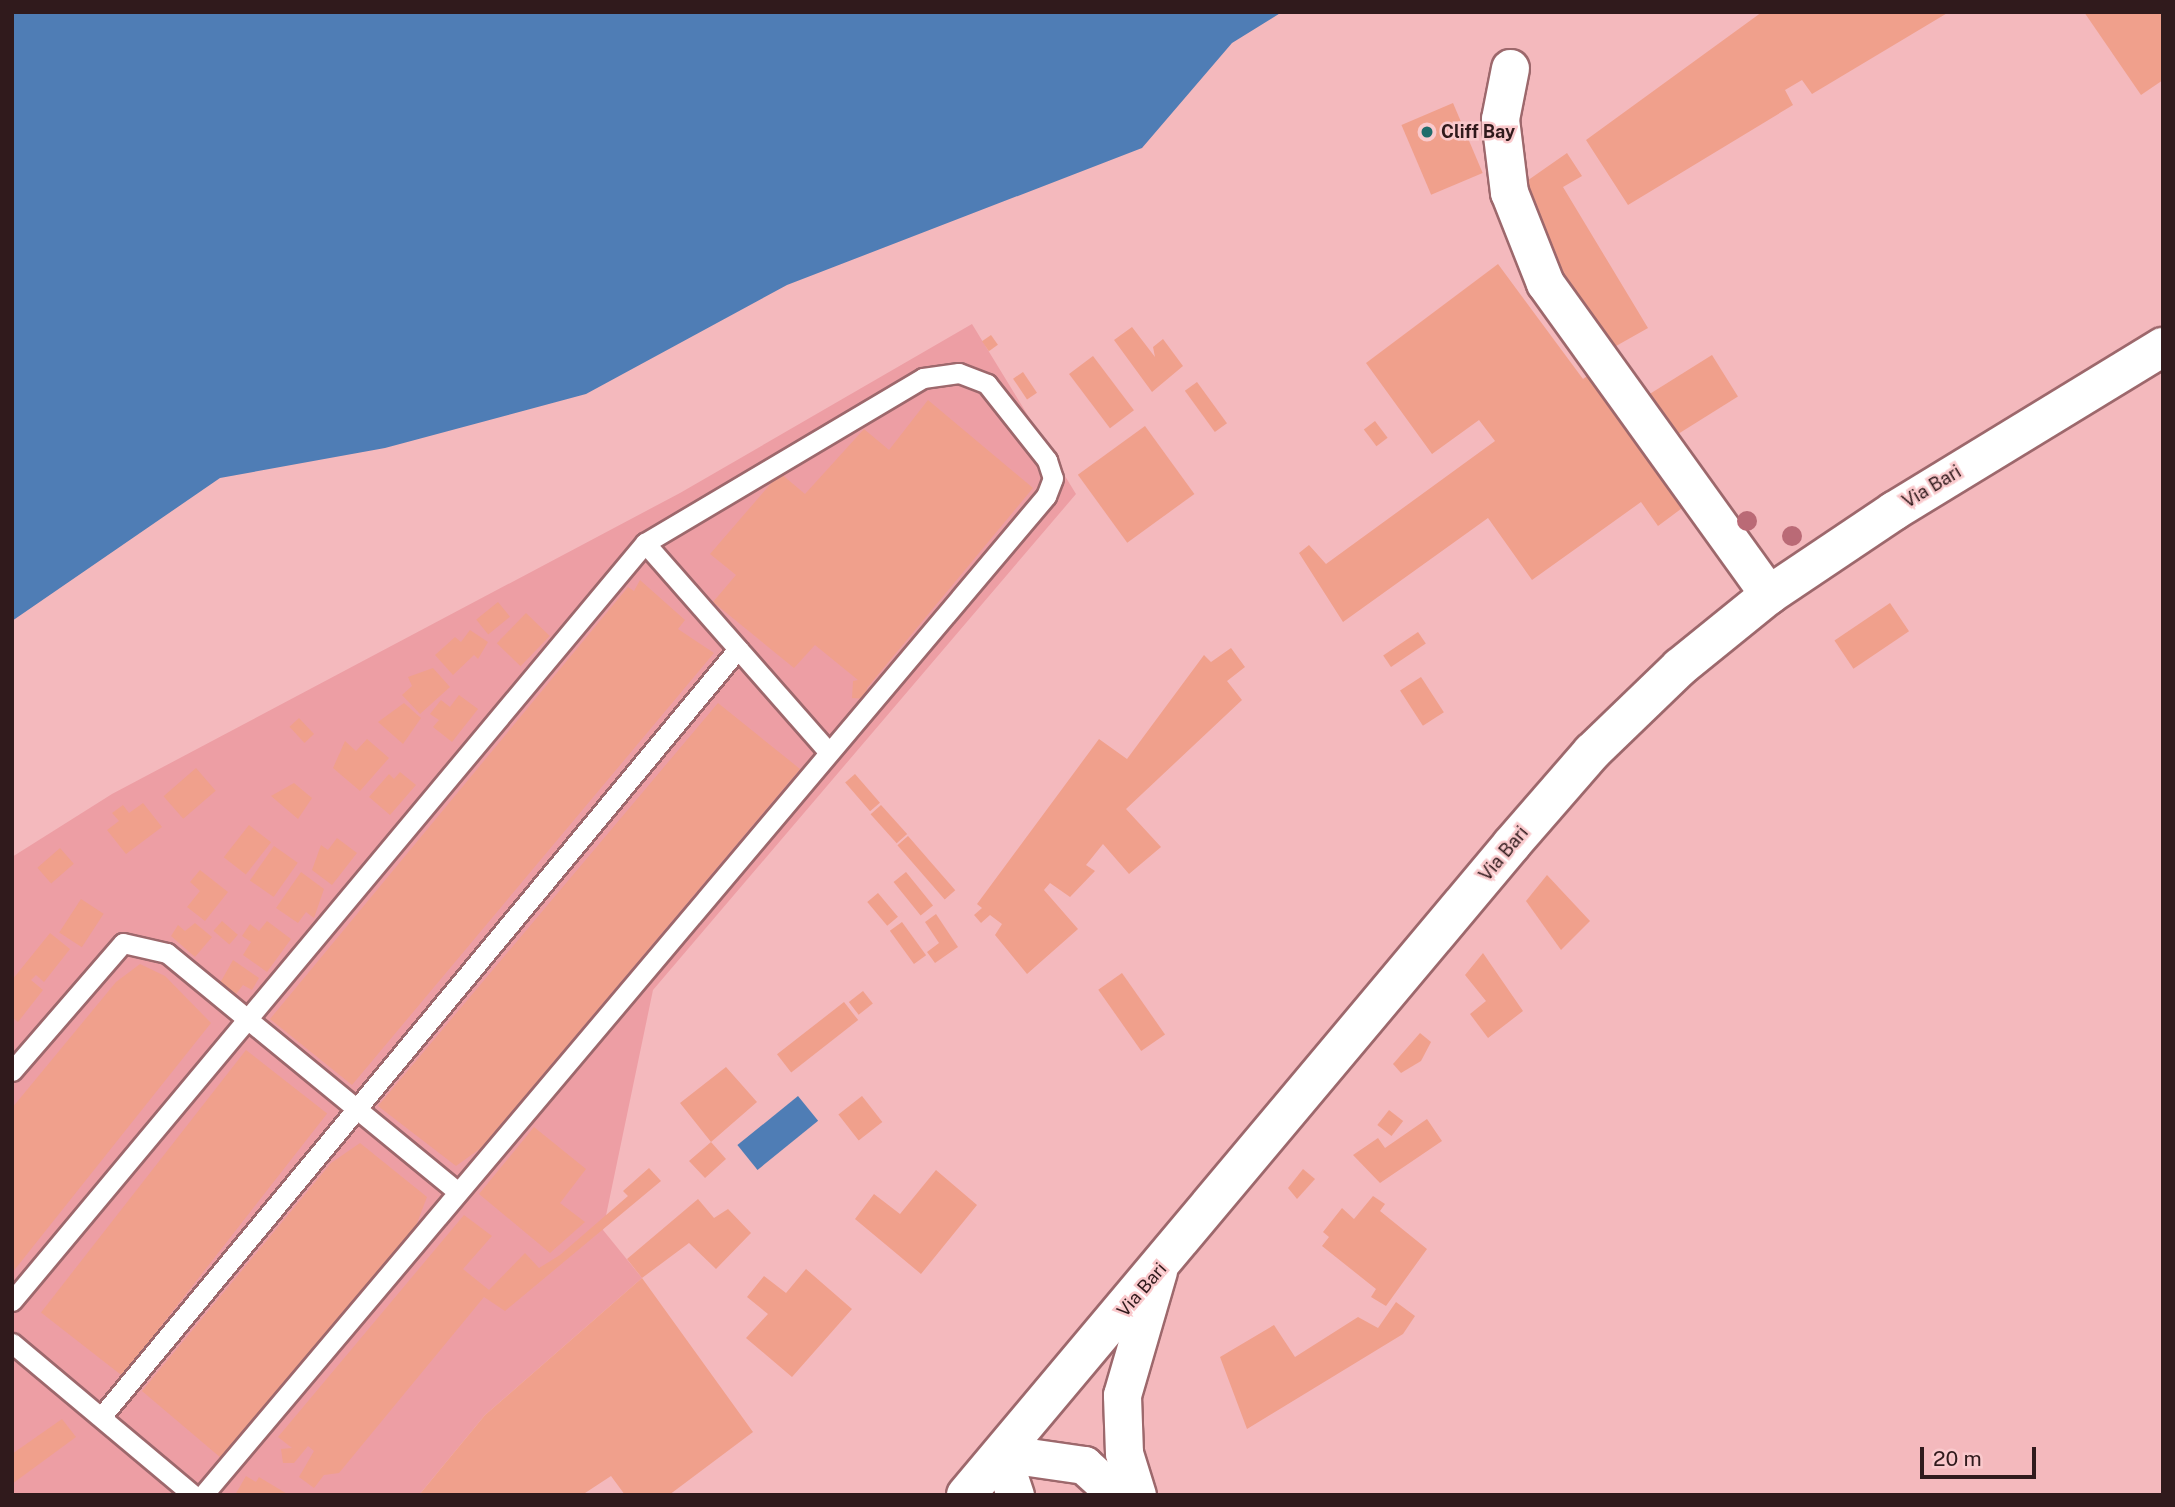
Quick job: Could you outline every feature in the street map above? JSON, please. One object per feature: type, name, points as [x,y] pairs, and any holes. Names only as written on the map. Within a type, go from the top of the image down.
[{"type":"main road","name":"Via Bari","points":[[966,1495],[1158,1271],[1592,752],[1769,595],[2163,347]]},
{"type":"street","points":[[1510,68],[1500,119],[1509,192],[1545,283],[1769,595]]},
{"type":"street","points":[[1136,1495],[1124,1453],[1122,1395],[1158,1271]]},
{"type":"street","points":[[1015,1495],[1000,1453],[1084,1465],[1117,1495]]},
{"type":"lane","points":[[12,1301],[645,542],[923,378],[959,373],[987,384],[1047,460],[1053,478],[1046,496],[457,1191],[204,1495]]},
{"type":"lane","points":[[645,542],[828,751]]},
{"type":"lane","points":[[102,1417],[354,1107],[738,649]]},
{"type":"lane","points":[[12,1071],[123,943],[167,953],[457,1191]]},
{"type":"lane","points":[[12,1343],[193,1495]]},
{"type":"shaded area","points":[[972,324],[1076,494],[653,990],[603,1230],[642,1278],[485,1415],[419,1495],[12,1495],[12,857],[112,794],[680,493]]},
{"type":"water","points":[[12,12],[1282,12],[1232,43],[1142,148],[787,285],[586,394],[385,448],[220,478],[12,621]]},
{"type":"water","points":[[798,1096],[818,1121],[758,1170],[737,1145]]},
{"type":"building","points":[[1762,12],[1949,12],[1812,94],[1802,80],[1785,90],[1793,105],[1628,205],[1586,140]]},
{"type":"building","points":[[2084,12],[2163,12],[2163,80],[2141,95]]},
{"type":"building","points":[[1453,103],[1483,173],[1431,195],[1401,125]]},
{"type":"building","points":[[1567,153],[1582,176],[1563,187],[1648,328],[1609,350],[1561,278],[1524,183]]},
{"type":"building","points":[[1498,264],[1583,379],[1593,372],[1689,503],[1658,526],[1641,502],[1532,580],[1488,518],[1343,622],[1299,553],[1309,545],[1326,564],[1495,441],[1479,420],[1432,454],[1366,363]]},
{"type":"building","points":[[1132,327],[1155,357],[1153,347],[1163,339],[1183,366],[1152,392],[1114,340]]},
{"type":"building","points":[[991,335],[998,345],[989,351],[982,341]]},
{"type":"building","points":[[1712,355],[1738,397],[1668,440],[1642,398]]},
{"type":"building","points":[[1093,356],[1134,410],[1110,428],[1069,374]]},
{"type":"building","points":[[1023,372],[1037,393],[1027,399],[1013,379]]},
{"type":"building","points":[[1197,382],[1227,423],[1215,432],[1185,391]]},
{"type":"building","points":[[928,400],[1033,488],[867,688],[868,699],[852,698],[853,681],[858,680],[815,645],[794,668],[713,602],[736,575],[710,554],[780,473],[805,494],[864,429],[889,450]]},
{"type":"building","points":[[1375,421],[1388,438],[1376,446],[1364,429]]},
{"type":"building","points":[[1145,426],[1194,494],[1127,543],[1078,475]]},
{"type":"building","points":[[640,580],[685,620],[678,629],[714,653],[352,1085],[270,1019],[628,587],[634,591]]},
{"type":"building","points":[[498,602],[510,617],[488,634],[476,620]]},
{"type":"building","points":[[1890,603],[1909,631],[1853,669],[1834,640]]},
{"type":"building","points":[[526,613],[550,636],[521,666],[497,643]]},
{"type":"building","points":[[470,630],[488,642],[478,659],[474,655],[453,675],[435,655],[455,637],[461,642]]},
{"type":"building","points":[[1418,632],[1426,644],[1391,667],[1383,655]]},
{"type":"building","points":[[1231,648],[1245,667],[1227,681],[1242,700],[1126,809],[1161,847],[1129,874],[1103,844],[1086,865],[1095,871],[1070,897],[1050,883],[1044,890],[1078,929],[1027,974],[995,935],[1002,924],[990,915],[981,923],[974,915],[982,908],[977,904],[1099,739],[1127,759],[1204,655],[1211,662]]},
{"type":"building","points":[[433,668],[450,687],[420,714],[402,695],[412,686],[408,677]]},
{"type":"building","points":[[1421,677],[1444,712],[1423,726],[1400,691]]},
{"type":"building","points":[[459,695],[478,709],[452,742],[433,727],[439,720],[430,714],[441,700],[450,707]]},
{"type":"building","points":[[404,703],[421,718],[403,744],[378,722]]},
{"type":"building","points":[[718,703],[800,769],[481,1148],[456,1166],[378,1106]]},
{"type":"building","points":[[299,718],[314,734],[304,743],[289,727]]},
{"type":"building","points":[[367,739],[389,758],[360,791],[333,768],[345,741],[356,751]]},
{"type":"building","points":[[196,768],[216,791],[183,819],[164,796]]},
{"type":"building","points":[[400,772],[416,785],[390,815],[369,797],[389,774],[394,779]]},
{"type":"building","points":[[855,774],[880,803],[870,811],[845,783]]},
{"type":"building","points":[[294,783],[312,798],[298,819],[271,796]]},
{"type":"building","points":[[143,803],[162,827],[126,854],[107,830],[119,821],[112,813],[123,805],[129,813]]},
{"type":"building","points":[[881,805],[907,834],[897,843],[871,814]]},
{"type":"building","points":[[249,825],[271,842],[246,875],[224,857]]},
{"type":"building","points":[[908,836],[955,890],[945,900],[897,845]]},
{"type":"building","points":[[337,838],[357,853],[332,885],[312,870],[321,845],[328,850]]},
{"type":"building","points":[[274,846],[298,863],[274,897],[250,880]]},
{"type":"building","points":[[60,848],[74,864],[51,884],[37,868]]},
{"type":"building","points":[[200,870],[228,892],[205,921],[187,907],[200,891],[190,882]]},
{"type":"building","points":[[301,872],[324,889],[314,918],[306,912],[298,923],[276,908]]},
{"type":"building","points":[[906,872],[933,905],[921,915],[894,882]]},
{"type":"building","points":[[1547,875],[1590,921],[1561,950],[1526,901]]},
{"type":"building","points":[[878,893],[898,917],[887,926],[867,902]]},
{"type":"building","points":[[81,899],[104,914],[82,947],[59,933]]},
{"type":"building","points":[[936,914],[958,947],[935,963],[927,952],[939,943],[925,922]]},
{"type":"building","points":[[222,921],[238,935],[229,945],[213,931]]},
{"type":"building","points":[[267,921],[291,939],[267,972],[243,955],[251,942],[242,936],[250,924],[259,931]]},
{"type":"building","points":[[902,922],[926,955],[914,964],[890,931]]},
{"type":"building","points":[[195,923],[212,937],[195,957],[171,936],[178,925],[185,931]]},
{"type":"building","points":[[50,933],[70,949],[44,982],[36,975],[31,980],[43,990],[18,1022],[12,1017],[12,980]]},
{"type":"building","points":[[1483,953],[1523,1011],[1488,1038],[1470,1014],[1486,1001],[1465,975]]},
{"type":"building","points":[[233,960],[259,978],[252,990],[243,985],[236,994],[220,983]]},
{"type":"building","points":[[140,964],[165,976],[211,1023],[12,1273],[12,1108],[116,982]]},
{"type":"building","points":[[1122,973],[1165,1034],[1141,1051],[1098,990]]},
{"type":"building","points":[[863,991],[873,1004],[859,1015],[849,1002]]},
{"type":"building","points":[[844,1002],[858,1020],[791,1072],[777,1054]]},
{"type":"building","points":[[1420,1033],[1431,1042],[1421,1061],[1401,1073],[1393,1064]]},
{"type":"building","points":[[246,1050],[327,1113],[122,1376],[41,1312]]},
{"type":"building","points":[[726,1067],[757,1102],[711,1142],[680,1103]]},
{"type":"building","points":[[862,1096],[882,1122],[859,1140],[838,1114]]},
{"type":"building","points":[[1389,1110],[1403,1121],[1391,1136],[1377,1125]]},
{"type":"building","points":[[1427,1119],[1442,1141],[1380,1183],[1353,1155],[1378,1138],[1385,1148]]},
{"type":"building","points":[[534,1127],[586,1169],[560,1203],[585,1222],[550,1253],[479,1194]]},
{"type":"building","points":[[711,1142],[726,1159],[705,1178],[689,1161]]},
{"type":"building","points":[[360,1143],[427,1197],[414,1231],[221,1458],[142,1391],[331,1163]]},
{"type":"building","points":[[649,1168],[661,1181],[505,1311],[484,1297],[339,1473],[324,1475],[314,1488],[299,1477],[314,1451],[308,1446],[294,1463],[283,1463],[281,1449],[292,1448],[278,1437],[464,1215],[492,1236],[463,1269],[489,1290],[525,1253],[539,1268],[560,1255],[628,1196],[623,1191]]},
{"type":"building","points":[[1303,1169],[1315,1179],[1297,1199],[1288,1188]]},
{"type":"building","points":[[936,1170],[977,1205],[921,1274],[855,1219],[874,1194],[900,1214]]},
{"type":"building","points":[[1373,1196],[1385,1204],[1380,1211],[1427,1249],[1386,1306],[1371,1297],[1376,1289],[1322,1246],[1329,1237],[1323,1232],[1342,1208],[1354,1219]]},
{"type":"building","points":[[698,1199],[714,1218],[728,1209],[751,1233],[716,1269],[689,1243],[642,1278],[627,1259]]},
{"type":"building","points":[[806,1269],[852,1309],[792,1377],[746,1338],[768,1314],[747,1297],[764,1276],[786,1293]]},
{"type":"building","points":[[642,1278],[753,1432],[669,1495],[625,1495],[611,1476],[582,1495],[419,1495],[485,1415]]},
{"type":"building","points":[[1396,1302],[1415,1316],[1403,1334],[1247,1429],[1220,1357],[1274,1325],[1295,1357],[1358,1317],[1378,1328]]},
{"type":"building","points":[[62,1419],[76,1437],[12,1484],[12,1454]]},
{"type":"building","points":[[246,1476],[256,1482],[259,1477],[289,1495],[235,1495]]},
{"type":"place","name":"Cliff Bay","points":[[1427,132]]}]
